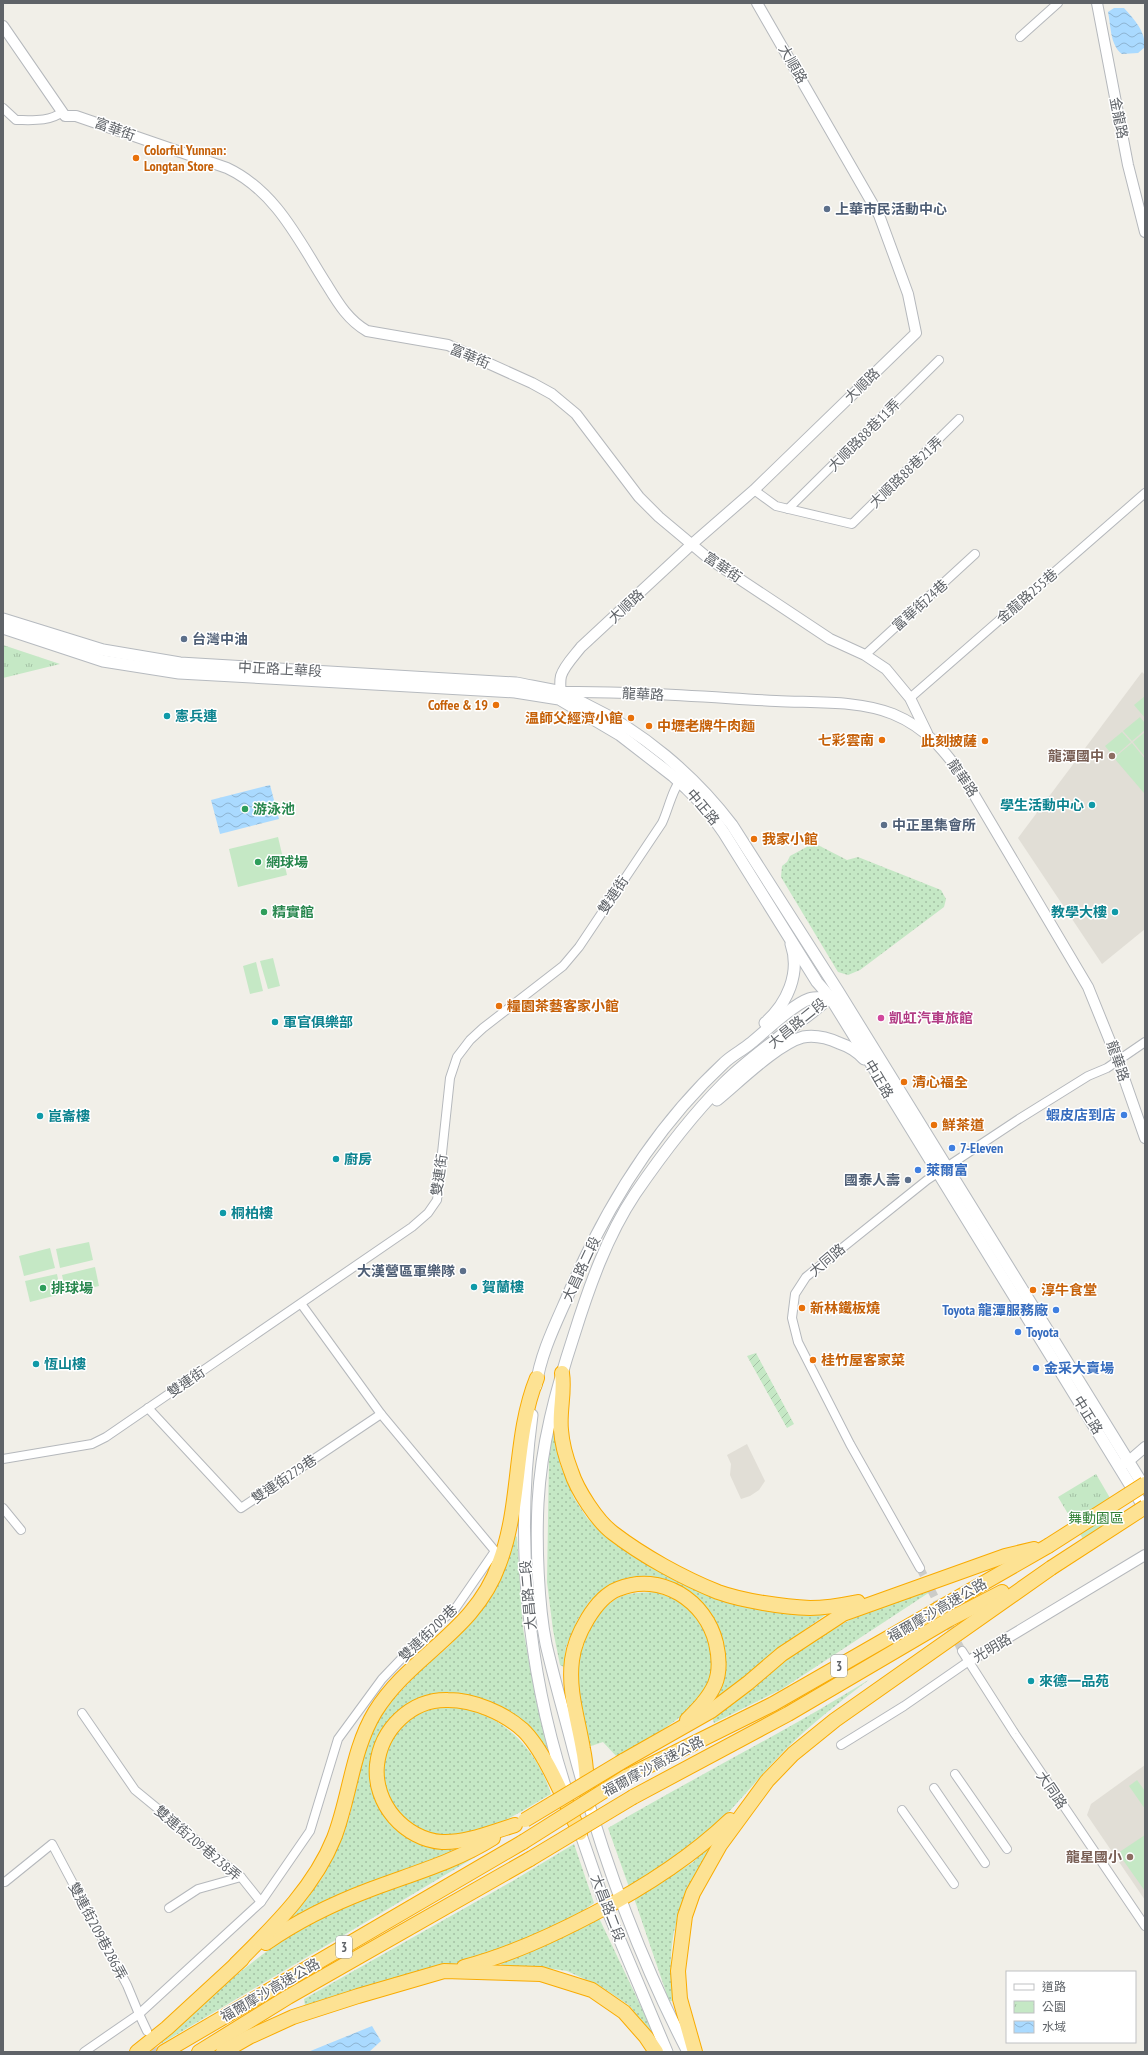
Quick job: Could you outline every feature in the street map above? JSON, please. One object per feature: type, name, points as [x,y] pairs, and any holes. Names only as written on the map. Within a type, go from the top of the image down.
[{"type":"highway","points":[[562,1373],[564,1386],[561,1430],[571,1472],[580,1491],[612,1533],[661,1564],[693,1581],[719,1592],[748,1600],[810,1608],[839,1606],[892,1595]]},
{"type":"highway","points":[[137,2052],[167,2028],[236,1964],[276,1924],[308,1884],[334,1838],[360,1745],[375,1712],[395,1686],[418,1663],[455,1631],[479,1603],[493,1580],[507,1540],[524,1425],[530,1396],[538,1378]]},
{"type":"highway","name":"福爾摩沙高速公路","points":[[164,2052],[523,1842],[626,1777],[773,1704],[1048,1546],[1143,1489]]},
{"type":"highway","name":"福爾摩沙高速公路","points":[[199,2052],[288,1997],[530,1859],[633,1797],[788,1714],[948,1620],[1051,1568],[1145,1508]]},
{"type":"highway","points":[[236,1964],[295,1922],[370,1890],[437,1866],[491,1840],[623,1761],[711,1711],[748,1683],[782,1654],[843,1614],[892,1595],[1005,1556],[1048,1546]]},
{"type":"highway","points":[[695,2052],[679,1992],[678,1971],[684,1916],[693,1893],[720,1844],[755,1797],[793,1754],[835,1720],[1051,1568]]},
{"type":"highway","points":[[588,1804],[584,1750],[571,1690],[572,1659],[578,1636],[589,1617],[601,1601],[618,1589],[642,1584],[661,1586],[675,1591],[700,1609],[712,1629],[718,1650],[719,1667],[715,1684],[699,1707],[674,1733]]},
{"type":"highway","points":[[520,1822],[461,1841],[440,1842],[418,1836],[400,1824],[383,1800],[378,1786],[376,1773],[381,1746],[387,1734],[396,1722],[409,1711],[423,1705],[447,1699],[458,1700],[492,1710],[511,1722],[533,1742],[546,1762],[580,1833]]},
{"type":"highway","points":[[223,2052],[249,2037],[293,2017],[444,1971],[476,1964],[527,1947],[621,1899],[674,1867],[720,1830],[755,1797]]},
{"type":"highway","points":[[444,1971],[541,1974],[592,1990],[624,2012],[646,2037],[656,2052]]},
{"type":"main road","name":"中正路上華段","points":[[3,619],[103,650],[180,663],[516,683],[560,696]]},
{"type":"main road","name":"中正路上華段","points":[[3,628],[103,661],[179,673],[515,692],[560,696]]},
{"type":"main road","name":"中正路","points":[[560,696],[683,777],[715,803],[732,825],[838,991],[941,1170]]},
{"type":"main road","name":"中正路","points":[[683,777],[724,833],[785,928],[817,982],[830,997],[877,1076],[941,1170],[1125,1463],[1143,1489],[1145,1508]]},
{"type":"main road","points":[[726,1061],[744,1042],[769,1020],[788,994],[794,975],[793,950],[785,928]]},
{"type":"main road","name":"大昌路二段","points":[[667,2052],[606,1907],[561,1776],[543,1705],[527,1606],[523,1510],[527,1456],[538,1378],[554,1328],[572,1285],[610,1208],[663,1131],[693,1094],[726,1061],[751,1044],[776,1022],[808,999],[830,997]]},
{"type":"main road","name":"大昌路二段","points":[[688,2052],[670,2018],[621,1899],[588,1804],[546,1642],[540,1588],[538,1504],[542,1460],[554,1396],[584,1302],[610,1240],[634,1196],[691,1121],[724,1083],[773,1042],[821,1006],[830,997]]},
{"type":"main road","points":[[691,1121],[775,1052],[793,1041],[804,1037],[826,1038],[844,1045],[860,1055],[877,1076]]},
{"type":"street","name":"大順路","points":[[560,696],[561,677],[568,663],[581,647],[692,544],[754,490],[916,333],[908,294],[879,215],[757,3]]},
{"type":"street","points":[[1020,37],[1058,3]]},
{"type":"street","name":"金龍路","points":[[1097,3],[1128,165],[1145,232]]},
{"type":"street","points":[[3,26],[62,112],[56,117],[34,120],[16,120],[3,108]]},
{"type":"street","name":"富華街","points":[[62,112],[65,116],[76,116],[92,121],[227,168],[244,176],[261,189],[276,207],[344,312],[354,322],[367,331],[448,345],[532,383],[552,394],[576,414],[639,497],[659,517],[708,558],[830,639],[865,655],[886,669],[910,698],[927,733]]},
{"type":"street","name":"大順路88巷11弄","points":[[788,509],[939,360]]},
{"type":"street","name":"大順路88巷21弄","points":[[788,509],[852,524],[960,419]]},
{"type":"street","points":[[754,490],[776,506],[788,509]]},
{"type":"street","name":"金龍路255巷","points":[[910,698],[1145,493]]},
{"type":"street","name":"富華街24巷","points":[[865,655],[976,554]]},
{"type":"street","name":"龍華路","points":[[560,696],[606,692],[853,705],[894,714],[927,733],[949,757],[966,781],[1066,947],[1097,1006],[1145,1138]]},
{"type":"street","name":"雙連街","points":[[3,1459],[92,1444],[106,1437],[302,1305],[412,1227],[428,1213],[437,1200],[450,1078],[457,1056],[470,1040],[483,1028],[563,966],[579,947],[662,822],[683,777]]},
{"type":"street","name":"大同路","points":[[920,1568],[850,1444],[798,1342],[792,1318],[795,1294],[806,1277],[868,1225],[941,1170],[1088,1076],[1118,1061],[1145,1042]]},
{"type":"street","name":"雙連街209巷","points":[[261,1902],[310,1831],[338,1739],[382,1678],[424,1636],[455,1609],[494,1551],[381,1414],[302,1305]]},
{"type":"street","name":"雙連街279巷","points":[[148,1408],[241,1508],[381,1414]]},
{"type":"street","points":[[1125,1463],[1145,1447]]},
{"type":"street","points":[[3,1508],[21,1530]]},
{"type":"street","name":"光明路","points":[[841,1745],[904,1706],[969,1661],[1145,1555]]},
{"type":"street","name":"大同路","points":[[962,1651],[1019,1740],[1145,1926]]},
{"type":"street","name":"雙連街209巷238弄","points":[[82,1713],[135,1790],[241,1877],[261,1902]]},
{"type":"street","points":[[955,1774],[1007,1849]]},
{"type":"street","points":[[934,1788],[985,1863]]},
{"type":"street","points":[[902,1810],[954,1884]]},
{"type":"street","name":"雙連街209巷286弄","points":[[5,1882],[52,1844],[127,1985],[138,2014]]},
{"type":"street","points":[[169,1908],[198,1889],[241,1877]]},
{"type":"street","points":[[84,2052],[138,2014],[261,1902]]},
{"type":"street","points":[[138,2014],[147,2031]]},
{"type":"shaded area","name":"龍潭國中","points":[[1142,672],[1145,675],[1145,929],[1102,964],[1018,838]]},
{"type":"shaded area","points":[[747,1444],[765,1481],[759,1490],[750,1496],[741,1499],[730,1475],[731,1464],[727,1455]]},
{"type":"shaded area","name":"龍星國小","points":[[1145,1765],[1145,1900],[1087,1815],[1091,1804]]},
{"type":"green space","points":[[3,645],[60,664],[3,678]]},
{"type":"green space","points":[[1145,696],[1145,718],[1134,705]]},
{"type":"green space","points":[[1140,717],[1145,723],[1145,730],[1132,741],[1123,731]]},
{"type":"green space","points":[[1122,732],[1131,742],[1114,757],[1105,746]]},
{"type":"green space","points":[[1145,732],[1145,757],[1133,742]]},
{"type":"green space","points":[[1132,743],[1145,759],[1144,793],[1114,758]]},
{"type":"green space","name":"網球場","points":[[278,837],[287,875],[238,887],[229,849]]},
{"type":"green space","points":[[814,843],[847,860],[858,857],[941,890],[946,899],[944,907],[860,970],[848,975],[838,972],[781,877],[782,866],[787,862],[790,856]]},
{"type":"green space","points":[[273,958],[280,986],[268,989],[260,961]]},
{"type":"green space","points":[[256,962],[263,991],[250,994],[243,966]]},
{"type":"green space","points":[[89,1242],[93,1260],[60,1268],[56,1249]]},
{"type":"green space","name":"排球場","points":[[50,1248],[55,1268],[24,1276],[19,1256]]},
{"type":"green space","points":[[95,1267],[99,1286],[66,1294],[62,1275]]},
{"type":"green space","name":"排球場","points":[[57,1274],[61,1294],[30,1302],[25,1281]]},
{"type":"green space","points":[[756,1353],[794,1424],[787,1428],[747,1356]]},
{"type":"green space","points":[[554,1422],[560,1464],[574,1498],[587,1518],[607,1537],[714,1597],[831,1611],[776,1650],[727,1694],[703,1710],[718,1690],[722,1681],[725,1660],[724,1649],[719,1629],[714,1619],[705,1608],[683,1588],[606,1589],[589,1602],[578,1619],[566,1647],[564,1667],[560,1665],[553,1630],[547,1582],[549,1458]]},
{"type":"green space","name":"舞動園區","points":[[1096,1474],[1127,1527],[1089,1549],[1058,1497]]},
{"type":"green space","points":[[512,1533],[517,1537],[523,1628],[536,1701],[550,1760],[503,1708],[486,1701],[463,1694],[443,1694],[399,1711],[385,1724],[376,1742],[370,1767],[372,1788],[433,1847],[457,1849],[430,1861],[350,1890],[282,1925],[304,1902],[323,1877],[337,1849],[350,1815],[361,1756],[380,1713],[424,1667],[447,1648],[472,1622],[487,1601],[503,1568]]},
{"type":"green space","points":[[933,1590],[782,1689],[714,1723],[712,1717],[776,1667],[821,1636],[869,1611],[923,1591]]},
{"type":"green space","points":[[655,1592],[672,1598],[688,1607],[697,1615],[703,1624],[711,1646],[712,1657],[709,1679],[699,1698],[682,1716],[661,1731],[617,1757],[603,1742],[588,1747],[577,1693],[577,1675],[580,1653],[593,1622],[607,1606],[616,1599],[625,1595]]},
{"type":"green space","points":[[870,1679],[827,1712],[796,1739],[720,1821],[665,1865],[629,1887],[608,1828],[838,1699]]},
{"type":"green space","points":[[443,1707],[462,1708],[480,1713],[497,1721],[511,1732],[524,1745],[535,1760],[544,1776],[551,1794],[499,1823],[488,1828],[466,1834],[446,1835],[428,1832],[411,1824],[398,1813],[389,1799],[384,1782],[383,1764],[389,1744],[403,1723],[417,1714]]},
{"type":"green space","points":[[1137,1780],[1145,1791],[1145,1809],[1129,1786]]},
{"type":"green space","points":[[1145,1835],[1145,1891],[1118,1853]]},
{"type":"green space","points":[[719,1837],[689,1894],[676,1923],[671,1957],[671,1980],[674,2001],[669,2001],[634,1898],[692,1863]]},
{"type":"green space","points":[[574,1844],[594,1903],[574,1917],[493,1953],[305,2006],[304,1999],[511,1882]]},
{"type":"green space","points":[[477,1856],[159,2045],[230,1980],[268,1950],[308,1924],[328,1913],[370,1895]]},
{"type":"green space","points":[[599,1918],[655,2036],[652,2037],[630,2006],[600,1986],[567,1971],[540,1967],[502,1966],[500,1961]]},
{"type":"water","points":[[1114,8],[1124,8],[1141,31],[1145,41],[1145,47],[1138,53],[1122,54],[1115,46],[1108,12]]},
{"type":"water","name":"游泳池","points":[[270,785],[279,819],[220,834],[211,800]]},
{"type":"water","points":[[372,2026],[381,2041],[369,2052],[308,2052]]},
{"type":"tunnel","points":[[920,1568],[962,1651]]},
{"type":"tunnel","points":[[150,2037],[157,2052]]},
{"type":"place","name":"Colorful Yunnan: Longtan Store","points":[[136,158]]},
{"type":"place","name":"上華市民活動中心","points":[[827,209]]},
{"type":"place","name":"台灣中油","points":[[184,639]]},
{"type":"place","name":"Coffee & 19","points":[[496,705]]},
{"type":"place","name":"憲兵連","points":[[167,716]]},
{"type":"place","name":"温師父經濟小館","points":[[631,718]]},
{"type":"place","name":"中壢老牌牛肉麵","points":[[649,726]]},
{"type":"place","name":"七彩雲南","points":[[882,740]]},
{"type":"place","name":"此刻披薩","points":[[985,741]]},
{"type":"place","name":"龍潭國中","points":[[1112,756]]},
{"type":"place","name":"學生活動中心","points":[[1092,805]]},
{"type":"place","name":"游泳池","points":[[245,809]]},
{"type":"place","name":"中正里集會所","points":[[884,825]]},
{"type":"place","name":"我家小館","points":[[754,839]]},
{"type":"place","name":"網球場","points":[[258,862]]},
{"type":"place","name":"精實館","points":[[264,912]]},
{"type":"place","name":"教學大樓","points":[[1115,912]]},
{"type":"place","name":"糧園茶藝客家小館","points":[[499,1006]]},
{"type":"place","name":"凱虹汽車旅館","points":[[881,1018]]},
{"type":"place","name":"軍官俱樂部","points":[[275,1022]]},
{"type":"place","name":"清心福全","points":[[904,1082]]},
{"type":"place","name":"蝦皮店到店","points":[[1124,1115]]},
{"type":"place","name":"崑崙樓","points":[[40,1116]]},
{"type":"place","name":"鮮茶道","points":[[934,1125]]},
{"type":"place","name":"7-Eleven","points":[[952,1148]]},
{"type":"place","name":"廚房","points":[[336,1159]]},
{"type":"place","name":"萊爾富","points":[[918,1170]]},
{"type":"place","name":"國泰人壽","points":[[908,1180]]},
{"type":"place","name":"桐柏樓","points":[[223,1213]]},
{"type":"place","name":"大漢營區軍樂隊","points":[[463,1271]]},
{"type":"place","name":"賀蘭樓","points":[[474,1287]]},
{"type":"place","name":"排球場","points":[[43,1288]]},
{"type":"place","name":"淳牛食堂","points":[[1033,1290]]},
{"type":"place","name":"新林鐵板燒","points":[[802,1308]]},
{"type":"place","name":"Toyota 龍潭服務廠","points":[[1056,1310]]},
{"type":"place","name":"Toyota","points":[[1018,1332]]},
{"type":"place","name":"桂竹屋客家菜","points":[[813,1360]]},
{"type":"place","name":"恆山樓","points":[[36,1364]]},
{"type":"place","name":"金采大賣場","points":[[1036,1368]]},
{"type":"place","name":"來德一品苑","points":[[1031,1681]]},
{"type":"place","name":"龍星國小","points":[[1130,1857]]}]
